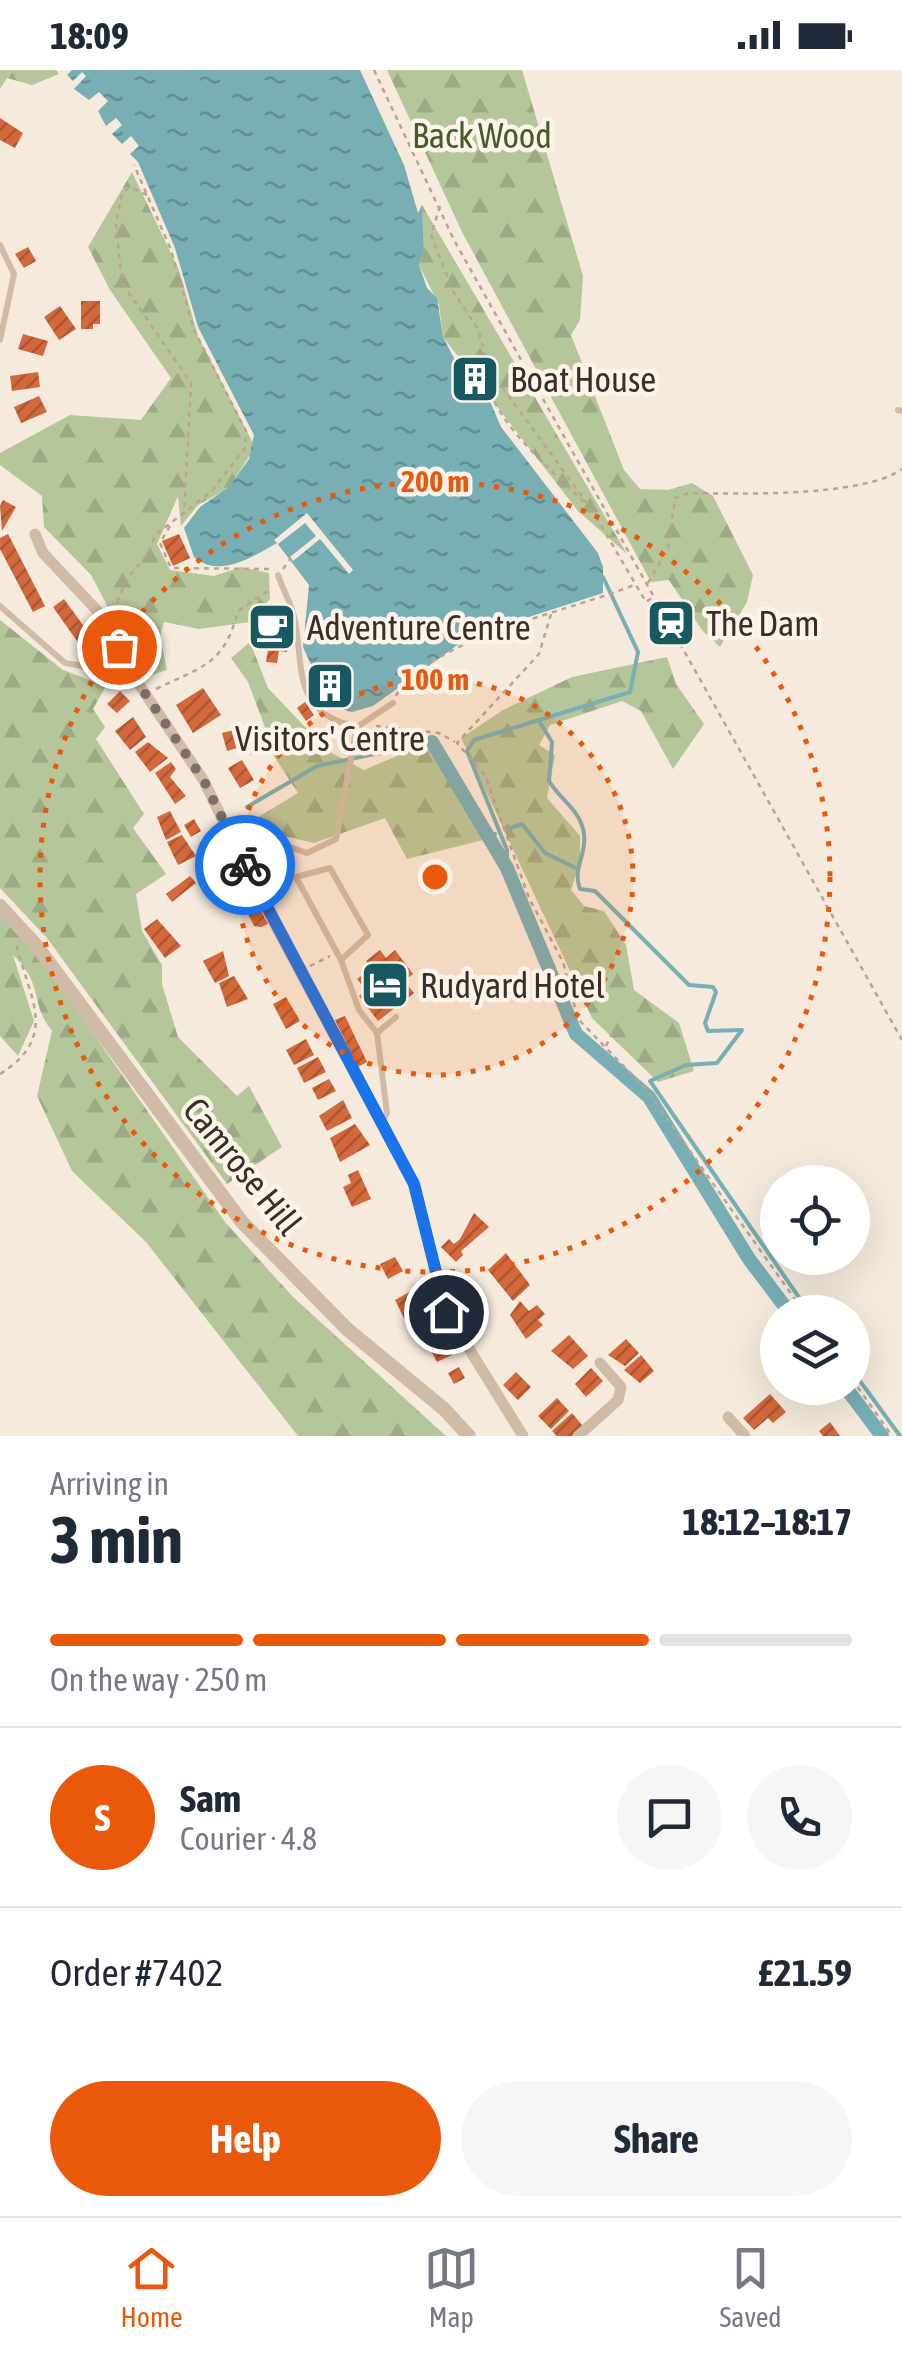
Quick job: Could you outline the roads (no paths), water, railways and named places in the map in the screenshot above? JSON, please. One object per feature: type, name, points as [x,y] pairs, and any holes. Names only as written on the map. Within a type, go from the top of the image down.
[{"type":"street","points":[[35,534],[44,553],[106,620],[132,674],[204,781],[300,972],[414,1184],[446,1312],[524,1436]]},
{"type":"street","name":"Camrose Hill","points":[[3,910],[36,946],[242,1222],[347,1330],[444,1409],[469,1436]]},
{"type":"street","points":[[578,1436],[618,1400],[621,1387],[600,1363]]},
{"type":"street","points":[[728,1418],[745,1436]]},
{"type":"lane","points":[[0,245],[14,274],[0,340]]},
{"type":"lane","points":[[278,575],[294,618],[297,673],[320,710],[357,727]]},
{"type":"lane","points":[[0,606],[65,663],[132,674]]},
{"type":"lane","points":[[231,835],[250,833],[307,853],[336,840],[357,727],[393,703]]},
{"type":"lane","points":[[339,956],[368,935],[330,868],[296,878],[339,956],[359,1010],[376,1033],[387,1113],[382,1123]]},
{"type":"lane","points":[[376,1033],[396,1017]]},
{"type":"water","points":[[72,70],[360,70],[404,165],[418,213],[422,205],[424,250],[419,265],[427,288],[437,298],[443,337],[456,362],[486,392],[501,427],[598,553],[603,567],[603,593],[470,636],[373,706],[352,712],[338,708],[323,691],[303,647],[309,585],[277,543],[225,566],[214,566],[194,557],[184,528],[200,507],[229,487],[249,459],[254,435],[198,327],[175,248],[138,162],[130,154],[139,146],[131,136],[122,144],[112,134],[122,125],[116,118],[106,126],[98,111],[108,101],[99,92],[89,100],[74,89],[86,76],[82,72],[73,81],[67,75]]},
{"type":"waterway","points":[[507,868],[507,850],[467,751],[474,740],[630,692],[638,652],[603,577]]},
{"type":"waterway","points":[[539,721],[552,742],[549,781],[582,826],[580,889],[595,891],[689,985],[713,987],[716,992],[705,1023],[708,1031],[742,1030],[717,1063],[686,1065],[650,1081],[797,1295]]},
{"type":"waterway","points":[[247,807],[317,766],[432,742]]},
{"type":"waterway","points":[[432,742],[507,868],[576,1034],[649,1097],[749,1259],[776,1295]]},
{"type":"waterway","points":[[510,828],[522,824],[545,853],[576,868]]},
{"type":"waterway","points":[[488,836],[495,834]]},
{"type":"waterway","points":[[870,1395],[900,1436]]},
{"type":"waterway","points":[[859,1405],[882,1436]]},
{"type":"place","name":"Boat House","points":[[475,379]]},
{"type":"place","name":"The Dam","points":[[671,623]]},
{"type":"place","name":"Adventure Centre","points":[[272,627]]},
{"type":"place","name":"Visitors' Centre","points":[[330,686]]},
{"type":"place","name":"Rudyard Hotel","points":[[385,985]]},
{"type":"park label","name":"Back Wood","points":[[482,135]]}]
